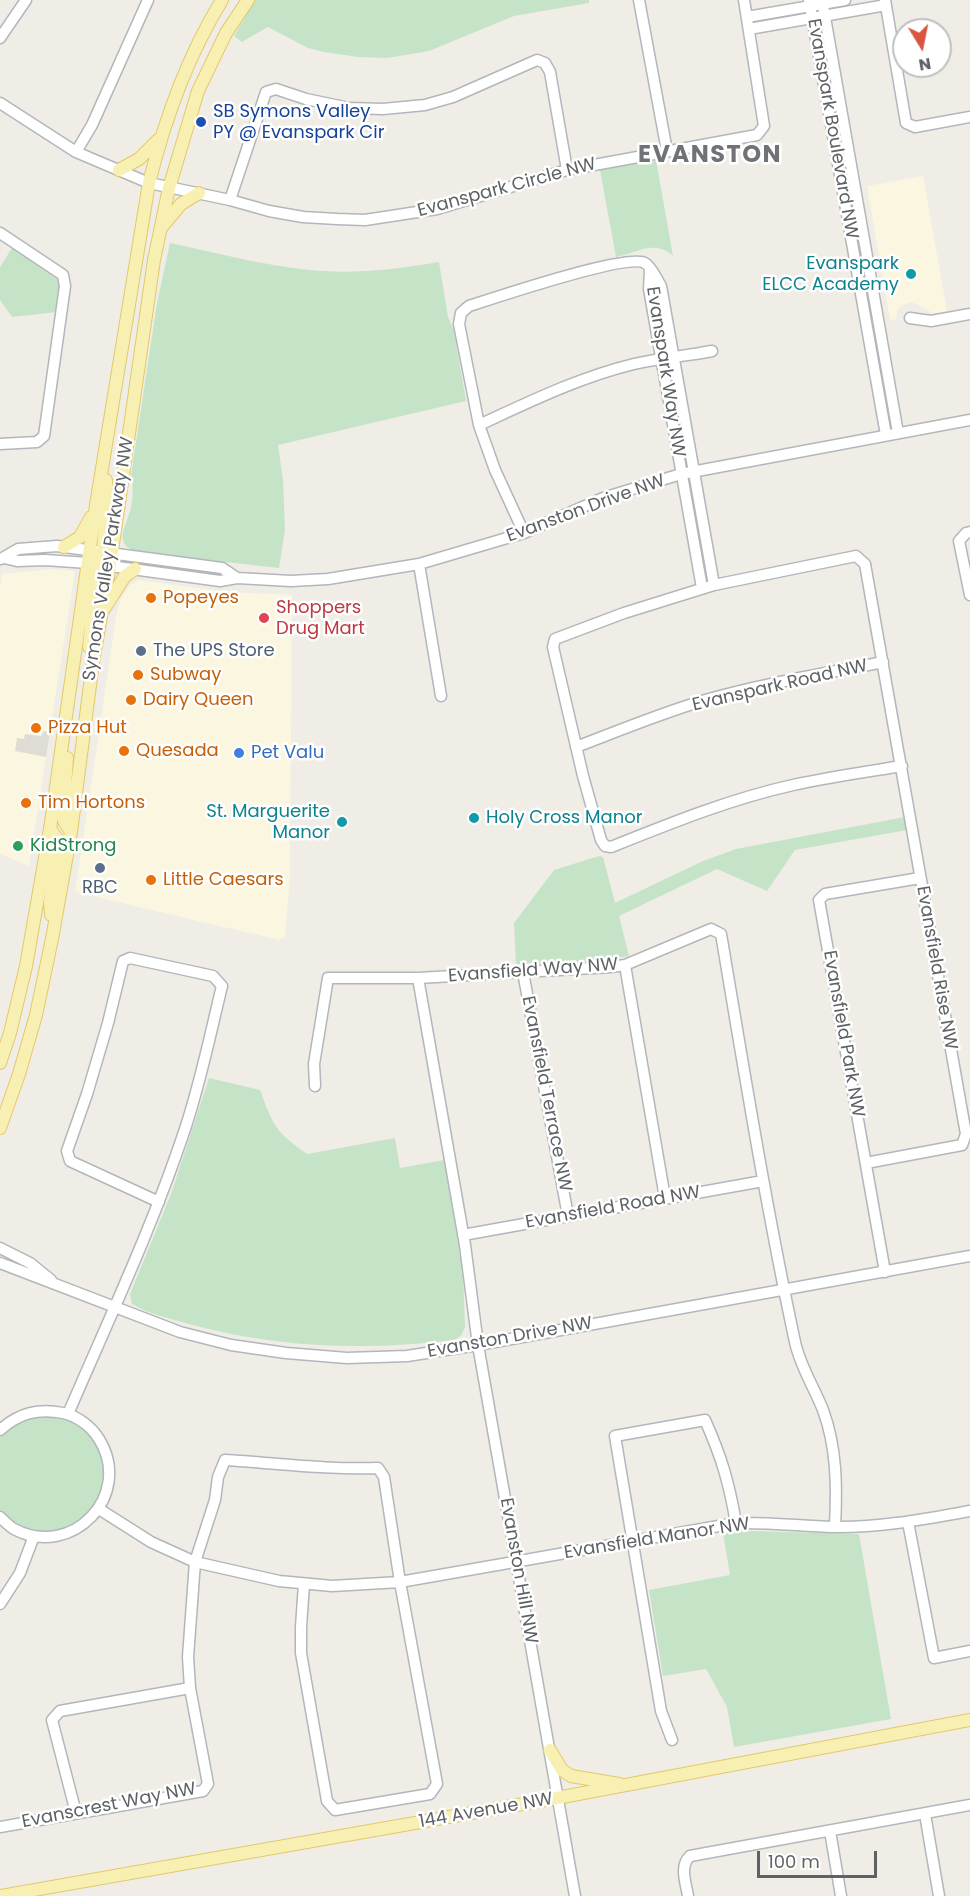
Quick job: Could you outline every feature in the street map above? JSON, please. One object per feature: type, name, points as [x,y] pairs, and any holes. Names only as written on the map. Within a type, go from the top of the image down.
[{"type":"main road","name":"Symons Valley Parkway NW","points":[[104,555],[96,504],[149,183],[160,137],[199,38],[222,0]]},
{"type":"main road","name":"Symons Valley Parkway NW","points":[[0,1128],[36,1015],[52,939],[71,832],[93,662],[102,612],[104,555],[154,260],[169,188],[198,91],[226,33],[248,0]]},
{"type":"main road","points":[[119,170],[146,154],[160,137]]},
{"type":"main road","points":[[161,229],[181,204],[199,193]]},
{"type":"main road","points":[[93,662],[88,654],[92,563],[96,557],[104,555],[107,496],[105,460]]},
{"type":"main road","points":[[64,547],[80,537],[96,504]]},
{"type":"main road","name":"Symons Valley Parkway NW","points":[[0,1063],[10,1033],[26,966],[50,829],[68,696],[92,563]]},
{"type":"main road","points":[[102,612],[125,576],[135,569]]},
{"type":"main road","points":[[68,696],[70,725],[63,814],[64,821],[71,832]]},
{"type":"main road","points":[[50,829],[58,840],[50,901],[52,939]]},
{"type":"main road","name":"144 Avenue NW","points":[[0,1896],[557,1798],[970,1720]]},
{"type":"main road","points":[[550,1750],[562,1770],[571,1776],[626,1785]]},
{"type":"street","points":[[0,38],[26,0]]},
{"type":"street","points":[[76,152],[92,125],[148,0]]},
{"type":"street","points":[[639,0],[667,151]]},
{"type":"street","name":"Evanspark Circle NW","points":[[0,103],[76,152],[149,183],[303,217],[366,220],[437,209],[567,170],[757,135],[764,126],[744,0]]},
{"type":"street","points":[[747,17],[810,3],[845,0]]},
{"type":"street","name":"Evanspark Boulevard NW","points":[[823,2],[898,433]]},
{"type":"street","name":"Evanspark Boulevard NW","points":[[810,3],[886,435]]},
{"type":"street","points":[[749,29],[886,3],[906,123],[915,127],[970,117]]},
{"type":"street","points":[[230,200],[266,92],[276,89],[306,99],[349,108],[383,109],[424,105],[453,97],[537,60],[545,63],[550,72],[567,170]]},
{"type":"street","points":[[0,233],[63,275],[66,285],[44,436],[37,442],[0,444]]},
{"type":"street","name":"Evanspark Way NW","points":[[524,533],[495,470],[478,424],[459,318],[464,309],[469,306],[531,287],[632,261],[644,262],[661,286],[714,585]]},
{"type":"street","name":"Evanspark Way NW","points":[[650,270],[649,289],[702,588]]},
{"type":"street","points":[[910,318],[931,321],[970,314]]},
{"type":"street","points":[[478,424],[577,381],[617,368],[662,358],[712,351]]},
{"type":"street","name":"Evanston Drive NW","points":[[104,555],[135,569],[220,581],[237,578],[322,580],[419,564],[524,533],[603,498],[642,484],[681,474],[970,420]]},
{"type":"street","points":[[970,532],[959,541],[970,595]]},
{"type":"street","points":[[2,559],[18,549],[64,547],[104,555]]},
{"type":"street","name":"Evanston Drive NW","points":[[104,555],[222,568],[237,578]]},
{"type":"street","name":"Evansfield Rise NW","points":[[714,585],[856,556],[865,564],[966,1134],[962,1145],[866,1163]]},
{"type":"street","points":[[2,559],[92,563]]},
{"type":"street","points":[[419,564],[441,696]]},
{"type":"street","points":[[714,585],[624,613],[555,639],[553,647],[576,747],[601,840],[605,846],[610,847],[701,811],[746,797],[794,785],[902,766]]},
{"type":"street","name":"Evanspark Road NW","points":[[576,747],[704,701],[775,683],[883,662]]},
{"type":"street","name":"Evansfield Park NW","points":[[885,1272],[819,900],[825,894],[920,878]]},
{"type":"street","name":"Evansfield Way NW","points":[[315,1086],[314,1064],[328,978],[418,978],[590,970],[625,965],[711,929],[721,934],[763,1181],[795,1346],[824,1413],[834,1452],[837,1495],[835,1527]]},
{"type":"street","points":[[68,1414],[159,1202],[185,1129],[222,986],[213,976],[130,958],[123,961],[108,1023],[67,1151],[70,1161],[159,1202]]},
{"type":"street","points":[[625,965],[665,1198]]},
{"type":"street","name":"Evansfield Terrace NW","points":[[523,972],[568,1216]]},
{"type":"street","points":[[418,978],[463,1235],[478,1345]]},
{"type":"street","name":"Evansfield Road NW","points":[[463,1235],[763,1181]]},
{"type":"street","name":"Evanston Drive NW","points":[[0,1248],[30,1263],[56,1284]]},
{"type":"street","name":"Evanston Drive NW","points":[[0,1263],[180,1332],[231,1345],[285,1353],[347,1358],[407,1356],[478,1345],[970,1256]]},
{"type":"street","name":"Evanston Hill NW","points":[[478,1345],[574,1896]]},
{"type":"street","points":[[0,1430],[11,1420],[29,1412],[49,1410],[68,1414],[83,1422],[103,1446],[108,1462],[109,1478],[106,1494],[99,1509],[86,1522],[70,1532],[52,1537],[34,1536],[14,1528],[0,1517]]},
{"type":"street","points":[[672,1740],[661,1711],[615,1436],[705,1420],[721,1454],[730,1485],[736,1523]]},
{"type":"street","name":"Evanscrest Way NW","points":[[0,1827],[203,1791],[208,1784],[190,1688],[188,1657],[195,1562],[215,1500],[218,1477],[225,1460],[301,1467],[378,1468],[384,1477],[386,1487],[400,1582]]},
{"type":"street","name":"Evansfield Manor NW","points":[[99,1509],[151,1542],[195,1562],[252,1576],[304,1584],[360,1586],[400,1582],[736,1523],[788,1523],[835,1527],[909,1522],[970,1511]]},
{"type":"street","points":[[909,1522],[934,1658],[970,1651]]},
{"type":"street","points":[[0,1604],[20,1573],[34,1536]]},
{"type":"street","points":[[304,1584],[300,1638],[303,1671],[327,1801],[335,1810],[430,1794],[437,1784],[400,1582]]},
{"type":"street","points":[[75,1813],[52,1720],[60,1711],[190,1688]]},
{"type":"street","points":[[688,1896],[683,1870],[684,1863],[690,1856],[970,1805]]},
{"type":"street","points":[[925,1814],[939,1896]]},
{"type":"street","points":[[830,1831],[841,1896]]},
{"type":"shaded area","points":[[923,176],[947,311],[933,313],[914,303],[909,303],[900,307],[896,319],[890,320],[867,186]]},
{"type":"shaded area","points":[[54,569],[75,571],[29,866],[0,854],[0,586],[2,574]]},
{"type":"shaded area","points":[[139,580],[226,592],[292,595],[290,874],[285,937],[279,940],[75,892],[117,611],[130,585]]},
{"type":"shaded area","points":[[44,731],[50,732],[46,757],[15,751],[17,738],[24,739],[25,734],[41,736]]},
{"type":"green space","points":[[255,0],[589,0],[589,3],[514,16],[429,51],[387,58],[358,57],[308,48],[268,27],[242,42],[234,36]]},
{"type":"green space","points":[[656,160],[673,256],[659,248],[652,248],[616,257],[600,170]]},
{"type":"green space","points":[[170,243],[235,258],[318,271],[370,271],[439,262],[466,401],[278,445],[283,480],[285,530],[279,568],[136,552],[126,546],[123,540],[123,531],[132,501],[131,475],[157,303]]},
{"type":"green space","points":[[12,248],[58,280],[60,284],[57,312],[12,317],[0,300],[0,267]]},
{"type":"green space","points":[[905,817],[907,830],[795,850],[767,891],[717,869],[619,916],[629,956],[590,962],[516,965],[514,923],[554,870],[599,856],[603,857],[615,903],[703,861],[736,849]]},
{"type":"green space","points":[[209,1078],[260,1090],[272,1120],[282,1134],[307,1154],[395,1138],[400,1168],[444,1160],[463,1273],[465,1327],[461,1336],[454,1340],[387,1346],[288,1343],[189,1324],[132,1304],[130,1294],[171,1194]]},
{"type":"green space","points":[[50,1415],[70,1420],[87,1432],[101,1453],[104,1475],[96,1505],[83,1519],[60,1530],[34,1530],[10,1519],[0,1510],[0,1437],[11,1427],[23,1421]]},
{"type":"green space","points":[[752,1531],[859,1534],[891,1719],[734,1747],[727,1707],[706,1669],[663,1676],[649,1590],[730,1575],[723,1533]]},
{"type":"place","name":"SB Symons Valley PY @ Evanspark Cir","points":[[201,122]]},
{"type":"place","name":"Evanspark ELCC Academy","points":[[911,274]]},
{"type":"place","name":"Popeyes","points":[[151,598]]},
{"type":"place","name":"Shoppers Drug Mart","points":[[264,618]]},
{"type":"place","name":"The UPS Store","points":[[141,651]]},
{"type":"place","name":"Subway","points":[[138,675]]},
{"type":"place","name":"Dairy Queen","points":[[131,700]]},
{"type":"place","name":"Pizza Hut","points":[[36,728]]},
{"type":"place","name":"Quesada","points":[[124,751]]},
{"type":"place","name":"Pet Valu","points":[[239,753]]},
{"type":"place","name":"Tim Hortons","points":[[26,803]]},
{"type":"place","name":"Holy Cross Manor","points":[[474,818]]},
{"type":"place","name":"St. Marguerite Manor","points":[[342,822]]},
{"type":"place","name":"KidStrong","points":[[18,846]]},
{"type":"place","name":"RBC","points":[[100,868]]},
{"type":"place","name":"Little Caesars","points":[[151,880]]},
{"type":"district","name":"EVANSTON","points":[[710,156]]}]
